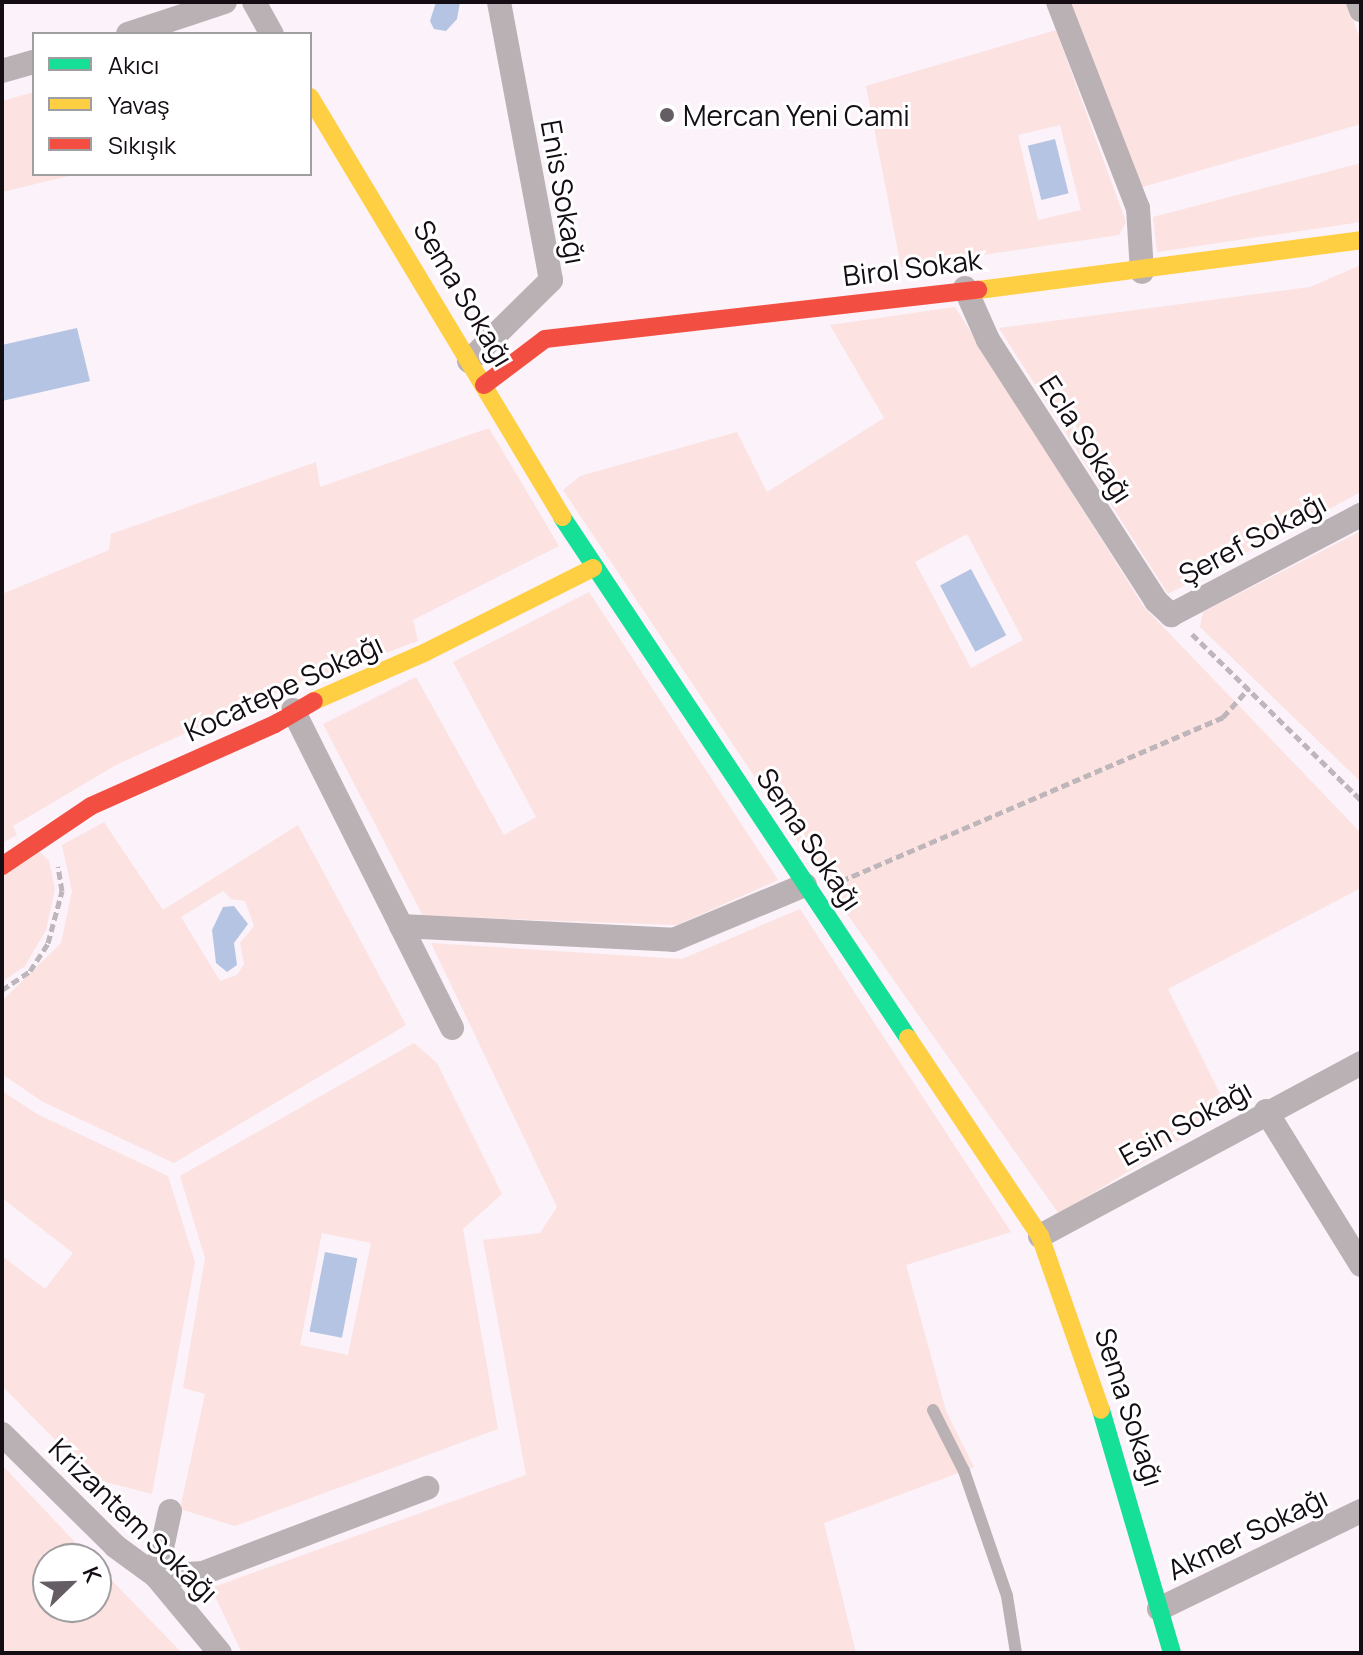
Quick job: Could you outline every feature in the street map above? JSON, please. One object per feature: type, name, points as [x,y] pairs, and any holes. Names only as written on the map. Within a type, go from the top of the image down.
[{"type":"street","points":[[134,32],[225,2]]},
{"type":"street","points":[[254,2],[271,32]]},
{"type":"street","name":"Enis Sokağı","points":[[469,361],[551,280],[499,2]]},
{"type":"street","points":[[1058,2],[1138,208],[1142,272]]},
{"type":"street","points":[[1358,2],[1361,10]]},
{"type":"street","points":[[2,71],[32,63]]},
{"type":"street","name":"Sema Sokağı","points":[[312,100],[593,568],[1040,1236],[1116,1452],[1172,1653]]},
{"type":"street","name":"Birol Sokak","points":[[484,385],[545,339],[965,288],[1142,272],[1361,240]]},
{"type":"street","name":"Ecla Sokağı","points":[[965,288],[988,340],[1156,601],[1171,615]]},
{"type":"street","name":"Şeref Sokağı","points":[[1171,615],[1361,515]]},
{"type":"street","name":"Kocatepe Sokağı","points":[[2,866],[40,837],[91,806],[275,724],[293,710],[426,652],[593,568]]},
{"type":"street","points":[[293,710],[452,1028]]},
{"type":"street","points":[[401,926],[673,940],[805,885]]},
{"type":"street","name":"Esin Sokağı","points":[[1040,1236],[1266,1111],[1361,1063]]},
{"type":"street","points":[[1266,1111],[1361,1265]]},
{"type":"street","name":"Krizantem Sokağı","points":[[2,1434],[115,1546],[156,1576],[220,1653]]},
{"type":"street","points":[[170,1511],[156,1576],[203,1573],[427,1488]]},
{"type":"street","name":"Akmer Sokağı","points":[[1159,1609],[1361,1511]]},
{"type":"lane","points":[[933,1410],[964,1471],[1002,1582],[1016,1653]]},
{"type":"path","points":[[1171,615],[1361,800]]},
{"type":"path","points":[[805,885],[845,881],[1223,717],[1249,688]]},
{"type":"path","points":[[2,990],[30,971],[48,943],[62,891],[55,851],[40,837]]},
{"type":"shaded area","points":[[1068,2],[1345,2],[1361,40],[1361,124],[1139,188]]},
{"type":"shaded area","points":[[1056,30],[1126,222],[1119,235],[901,267],[866,86]],"holes":[[[1060,125],[1081,210],[1038,220],[1018,135]]]},
{"type":"shaded area","points":[[32,93],[32,176],[69,176],[2,192],[2,101]]},
{"type":"shaded area","points":[[1361,163],[1361,222],[1157,252],[1153,217]]},
{"type":"shaded area","points":[[1361,265],[1361,492],[1168,594],[999,328],[1310,287]]},
{"type":"shaded area","points":[[955,307],[1144,607],[1361,833],[1361,888],[1168,989],[1228,1110],[1059,1214],[835,897],[563,490],[580,476],[737,432],[767,492],[884,418],[830,325]],"holes":[[[967,534],[1023,640],[971,668],[915,562]]]},
{"type":"shaded area","points":[[489,428],[559,546],[413,620],[418,641],[259,699],[116,765],[13,826],[17,835],[2,843],[2,594],[109,550],[111,534],[316,462],[320,487]]},
{"type":"shaded area","points":[[1361,531],[1361,782],[1200,627],[1203,612]]},
{"type":"shaded area","points":[[589,592],[778,880],[677,925],[423,916],[323,724],[416,677],[504,835],[536,817],[453,662]]},
{"type":"shaded area","points":[[104,822],[163,910],[298,825],[406,1025],[174,1163],[43,1102],[2,1074],[2,1001],[61,943],[72,891],[62,845]],"holes":[[[223,891],[231,899],[245,901],[254,926],[240,943],[244,964],[237,975],[220,981],[181,917]]]},
{"type":"shaded area","points":[[40,852],[49,861],[55,889],[46,930],[25,966],[2,982],[2,876]]},
{"type":"shaded area","points":[[800,909],[1011,1232],[906,1265],[946,1411],[974,1467],[824,1523],[856,1653],[242,1653],[211,1588],[526,1475],[483,1240],[540,1233],[557,1207],[431,943],[682,959]]},
{"type":"shaded area","points":[[414,1043],[437,1063],[502,1194],[463,1229],[498,1429],[235,1526],[180,1509],[205,1394],[183,1388],[205,1258],[180,1176]],"holes":[[[322,1233],[371,1243],[348,1355],[300,1345]]]},
{"type":"shaded area","points":[[2,1091],[37,1114],[168,1176],[195,1262],[152,1494],[94,1479],[2,1386],[2,1256],[45,1289],[73,1253],[2,1198]]},
{"type":"shaded area","points":[[2,1465],[76,1543],[32,1543],[32,1623],[112,1623],[112,1581],[182,1653],[2,1653]]},
{"type":"water","points":[[436,2],[460,2],[457,19],[446,31],[434,29],[430,21]]},
{"type":"water","points":[[1055,139],[1069,193],[1041,200],[1028,146]]},
{"type":"water","points":[[77,328],[90,381],[2,401],[2,345]]},
{"type":"water","points":[[971,569],[1006,635],[975,652],[940,585]]},
{"type":"water","points":[[234,906],[248,924],[234,943],[237,965],[227,972],[216,963],[212,930],[223,907]]},
{"type":"water","points":[[325,1252],[357,1258],[342,1338],[310,1332]]},
{"type":"traffic: fast","points":[[562,517],[908,1038]]},
{"type":"traffic: fast","points":[[1101,1410],[1172,1653]]},
{"type":"traffic: slow","points":[[312,100],[562,517]]},
{"type":"traffic: slow","points":[[978,290],[1361,240]]},
{"type":"traffic: slow","points":[[314,701],[426,652],[593,568]]},
{"type":"traffic: slow","points":[[908,1038],[1040,1236],[1101,1410]]},
{"type":"traffic: jam","points":[[484,385],[545,339],[978,290]]},
{"type":"traffic: jam","points":[[2,866],[91,806],[275,724],[314,701]]},
{"type":"place","name":"Mercan Yeni Cami","points":[[667,115]]}]
